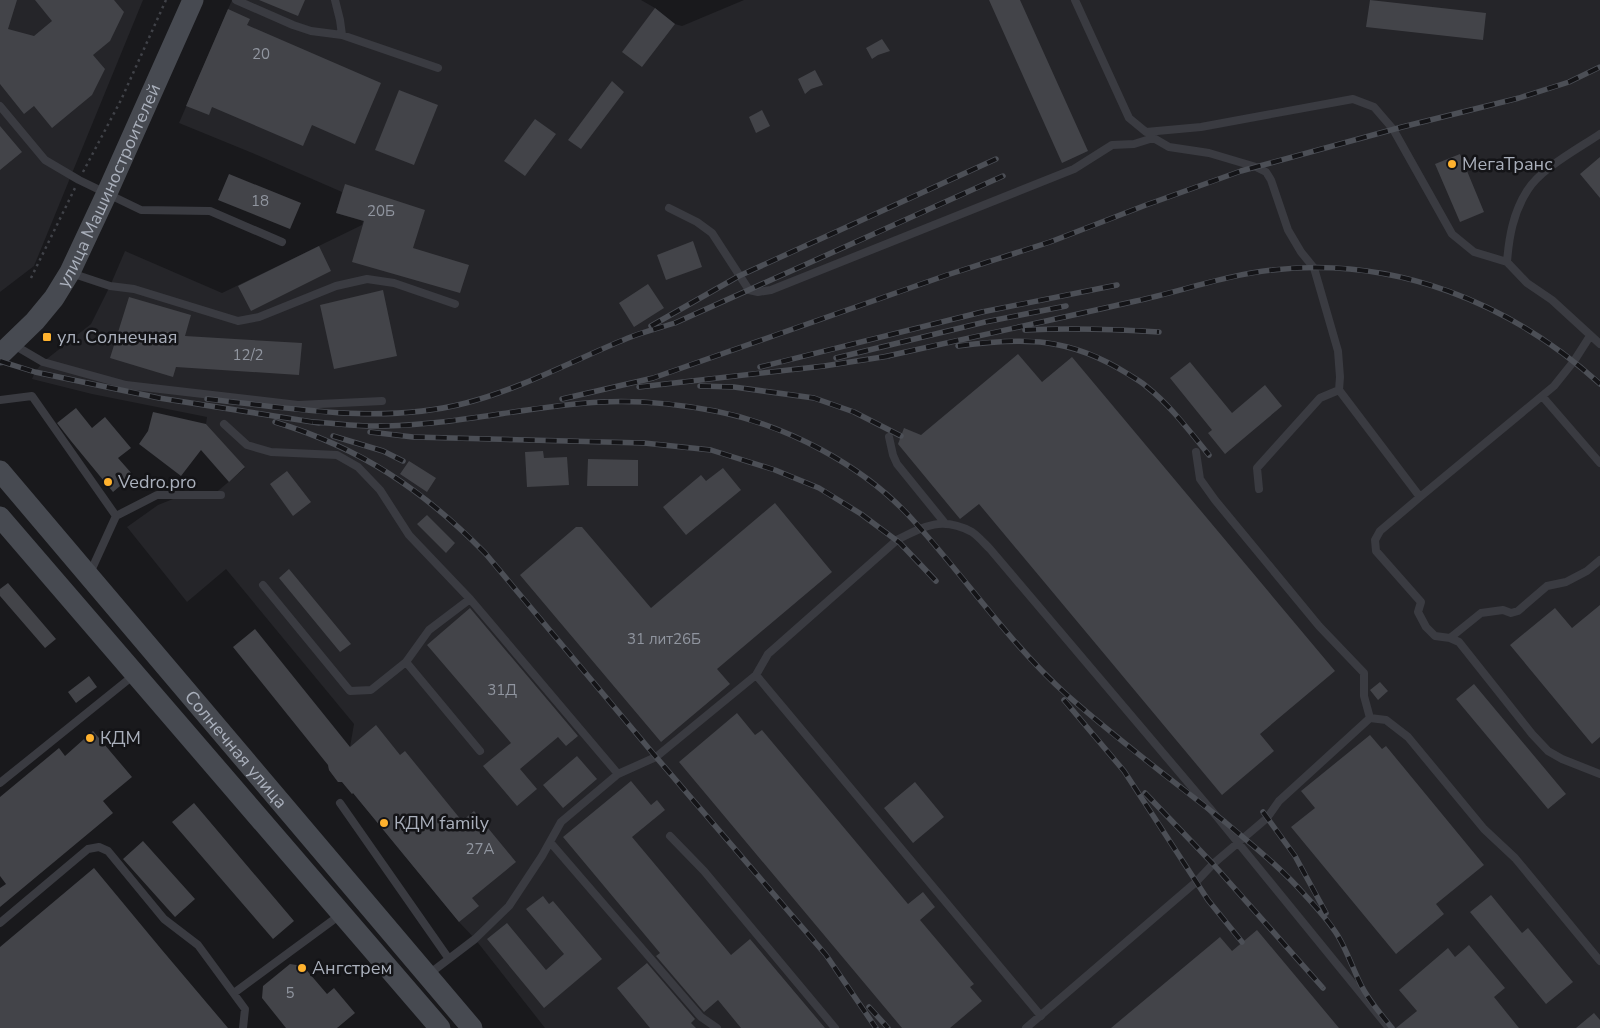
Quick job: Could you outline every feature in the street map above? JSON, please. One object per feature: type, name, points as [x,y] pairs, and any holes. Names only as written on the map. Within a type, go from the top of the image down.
[{"type":"main road","name":"улица Машиностроителей","points":[[6,349],[35,321],[54,298],[70,272],[192,0]]},
{"type":"main road","name":"Солнечная улица","points":[[0,471],[472,1028]]},
{"type":"main road","name":"Солнечная улица","points":[[0,517],[440,1028]]},
{"type":"lane","points":[[236,0],[302,28],[342,35],[438,68]]},
{"type":"lane","points":[[335,0],[342,35]]},
{"type":"lane","points":[[1075,0],[1129,118],[1153,138],[1170,147],[1210,153],[1256,167],[1266,172],[1271,180],[1288,230],[1301,252],[1314,268],[1338,351],[1339,390],[1420,497]]},
{"type":"lane","points":[[1146,132],[1201,127],[1354,99],[1374,108],[1393,129],[1452,234],[1474,252],[1507,262],[1527,283],[1552,300],[1600,344]]},
{"type":"lane","points":[[0,106],[44,160],[79,180],[142,210],[210,211],[282,242]]},
{"type":"lane","points":[[1507,262],[1512,223],[1527,190],[1547,170],[1600,134]]},
{"type":"lane","points":[[669,208],[697,222],[712,233],[749,290],[758,292],[771,290],[1074,169],[1112,145],[1134,144],[1153,138]]},
{"type":"lane","points":[[70,272],[110,286],[134,289],[238,321],[259,318],[336,286],[367,279],[394,283],[455,304]]},
{"type":"lane","points":[[1590,336],[1574,362],[1554,386],[1380,531],[1375,540],[1376,551],[1421,602],[1418,612],[1426,627],[1436,636],[1450,638],[1459,642],[1532,734],[1548,751],[1562,759],[1600,774]]},
{"type":"lane","points":[[6,349],[43,362],[126,385],[298,405],[382,401]]},
{"type":"lane","points":[[1259,489],[1257,468],[1320,398],[1339,390]]},
{"type":"lane","points":[[0,400],[32,396],[116,516]]},
{"type":"lane","points":[[1542,396],[1600,463]]},
{"type":"lane","points":[[224,424],[248,445],[271,452],[337,455],[358,467],[380,490],[409,535],[470,599],[618,774]]},
{"type":"lane","points":[[889,437],[897,464],[944,522],[973,533],[990,548],[1238,843],[1389,1028]]},
{"type":"lane","points":[[1196,452],[1200,479],[1214,500],[1319,626],[1364,673],[1364,696],[1370,718]]},
{"type":"lane","points":[[88,576],[116,516],[157,495],[221,495]]},
{"type":"lane","points":[[427,975],[475,939],[509,906],[542,856],[561,822],[618,774],[656,757],[756,675],[768,654],[897,540],[920,528],[944,522]]},
{"type":"lane","points":[[1450,638],[1481,613],[1503,610],[1511,613],[1518,611],[1547,586],[1566,582],[1588,571],[1600,560]]},
{"type":"lane","points":[[263,585],[350,692],[371,690],[406,662],[429,630],[470,599]]},
{"type":"lane","points":[[406,662],[480,751]]},
{"type":"lane","points":[[0,783],[136,674]]},
{"type":"lane","points":[[756,675],[1041,1016]]},
{"type":"lane","points":[[1026,1028],[1196,882],[1267,818],[1279,801],[1370,718],[1386,720],[1408,737],[1484,829],[1515,858],[1600,961]]},
{"type":"lane","points":[[340,803],[449,959]]},
{"type":"lane","points":[[670,836],[704,870],[835,1028]]},
{"type":"lane","points":[[550,842],[701,1017],[717,1028]]},
{"type":"lane","points":[[0,923],[88,849],[99,847],[108,852],[164,919],[198,945],[234,993],[244,1010],[243,1028]]},
{"type":"lane","points":[[234,993],[341,913]]},
{"type":"path","points":[[31,278],[121,100],[166,0]]},
{"type":"shaded area","points":[[0,0],[143,0],[34,266],[0,292]]},
{"type":"shaded area","points":[[232,0],[641,0],[655,8],[675,24],[682,26],[744,0],[1600,0],[1600,1028],[545,1028],[475,939],[353,793],[342,782],[338,782],[329,770],[328,765],[350,747],[354,724],[226,569],[187,602],[127,527],[158,505],[193,491],[213,495],[245,468],[206,424],[207,417],[92,394],[32,379],[43,362],[91,324],[125,251],[222,293],[362,225],[363,221],[336,213],[342,192],[179,123]]},
{"type":"building","points":[[0,0],[17,0],[8,29],[34,36],[52,21],[35,0],[114,0],[124,12],[110,41],[93,55],[105,69],[92,95],[52,128],[34,106],[24,114],[0,84]]},
{"type":"building","points":[[259,0],[305,0],[298,16]]},
{"type":"building","points":[[989,0],[1020,0],[1088,151],[1062,163]]},
{"type":"building","points":[[1370,0],[1486,13],[1483,40],[1366,27]]},
{"type":"building","points":[[655,8],[675,24],[642,67],[622,52]]},
{"type":"building","points":[[228,9],[250,19],[247,25],[381,83],[355,144],[312,125],[303,146],[212,107],[209,115],[186,106]]},
{"type":"building","points":[[882,39],[890,51],[872,59],[866,48]]},
{"type":"building","points":[[815,70],[823,85],[811,89],[805,94],[798,79]]},
{"type":"building","points":[[612,81],[624,92],[581,149],[568,140]]},
{"type":"building","points":[[399,90],[438,105],[414,165],[375,150]]},
{"type":"building","points":[[762,110],[770,126],[756,133],[749,117]]},
{"type":"building","points":[[535,119],[556,134],[525,176],[504,161]]},
{"type":"building","points":[[0,126],[22,152],[0,170]]},
{"type":"building","points":[[1460,154],[1484,212],[1460,222],[1435,164]]},
{"type":"building","points":[[1600,157],[1600,198],[1580,174]]},
{"type":"building","points":[[229,174],[301,203],[290,229],[218,200]]},
{"type":"building","points":[[345,184],[425,210],[413,248],[469,265],[460,293],[352,262],[364,221],[336,213]]},
{"type":"building","points":[[693,241],[702,267],[666,280],[657,255]]},
{"type":"building","points":[[319,246],[331,271],[251,311],[238,286]]},
{"type":"building","points":[[648,284],[664,308],[634,327],[619,303]]},
{"type":"building","points":[[383,290],[397,356],[334,369],[320,305]]},
{"type":"building","points":[[129,297],[191,315],[185,336],[302,343],[299,375],[176,367],[173,377],[110,358]]},
{"type":"building","points":[[1018,354],[1042,382],[1072,357],[1335,671],[1260,734],[1274,751],[1222,795],[979,504],[960,519],[898,444],[904,428],[921,435]]},
{"type":"building","points":[[1190,362],[1232,413],[1265,385],[1282,406],[1225,454],[1208,433],[1212,430],[1170,378]]},
{"type":"building","points":[[76,408],[92,428],[105,417],[131,448],[118,458],[133,475],[113,492],[57,423]]},
{"type":"building","points":[[153,412],[206,424],[245,467],[229,482],[201,450],[181,476],[139,444],[148,431]]},
{"type":"building","points":[[543,451],[544,458],[567,457],[569,485],[527,487],[525,452]]},
{"type":"building","points":[[588,459],[638,460],[638,486],[587,486]]},
{"type":"building","points":[[409,461],[436,478],[427,492],[400,474]]},
{"type":"building","points":[[723,468],[741,490],[686,535],[663,507],[701,475],[706,481]]},
{"type":"building","points":[[287,471],[311,502],[293,516],[270,484]]},
{"type":"building","points":[[775,503],[832,572],[717,669],[730,684],[661,742],[520,575],[576,527],[582,527],[651,608]]},
{"type":"building","points":[[427,515],[455,543],[446,553],[417,524]]},
{"type":"building","points":[[289,569],[351,644],[340,652],[279,578]]},
{"type":"building","points":[[8,583],[56,639],[45,648],[0,596],[0,589]]},
{"type":"building","points":[[1600,605],[1600,737],[1592,744],[1510,645],[1555,608],[1572,628]]},
{"type":"building","points":[[470,608],[578,736],[566,746],[558,737],[520,769],[537,789],[517,806],[483,766],[511,743],[427,645]]},
{"type":"building","points":[[255,629],[350,747],[376,725],[400,755],[405,751],[462,821],[474,811],[516,862],[472,898],[479,906],[459,922],[353,793],[342,782],[338,782],[329,770],[328,765],[233,647]]},
{"type":"building","points":[[89,676],[97,687],[76,703],[68,692]]},
{"type":"building","points":[[1380,682],[1388,691],[1378,700],[1370,690]]},
{"type":"building","points":[[1474,684],[1566,794],[1548,809],[1456,699]]},
{"type":"building","points":[[737,713],[755,735],[762,730],[908,904],[923,892],[935,907],[920,920],[974,984],[970,987],[982,1001],[950,1028],[902,1028],[679,762]]},
{"type":"building","points":[[93,731],[132,777],[103,801],[113,813],[0,907],[0,888],[6,884],[0,876],[0,797],[59,748],[65,756]]},
{"type":"building","points":[[1370,735],[1382,749],[1386,746],[1484,865],[1436,904],[1444,914],[1396,954],[1291,827],[1315,808],[1301,791]]},
{"type":"building","points":[[577,756],[597,779],[563,808],[543,785]]},
{"type":"building","points":[[631,781],[651,805],[657,800],[665,810],[632,837],[731,955],[750,939],[825,1028],[741,1028],[718,1000],[704,1012],[656,956],[660,953],[563,837]]},
{"type":"building","points":[[915,782],[944,817],[913,843],[884,808]]},
{"type":"building","points":[[194,803],[294,921],[273,939],[172,822]]},
{"type":"building","points":[[143,841],[195,899],[175,917],[123,859]]},
{"type":"building","points":[[94,868],[228,1028],[0,1028],[0,947]]},
{"type":"building","points":[[1491,895],[1522,933],[1528,928],[1573,982],[1546,1004],[1470,912]]},
{"type":"building","points":[[543,896],[549,904],[553,901],[602,959],[544,1008],[487,939],[507,923],[546,970],[564,954],[526,909]]},
{"type":"building","points":[[1257,930],[1339,1028],[1111,1028],[1220,937],[1232,951]]},
{"type":"building","points":[[1469,945],[1505,988],[1494,997],[1519,1028],[1396,1028],[1417,1011],[1399,990],[1448,948],[1455,957]]},
{"type":"building","points":[[647,963],[695,1019],[691,1023],[696,1028],[650,1028],[617,988]]},
{"type":"building","points":[[290,964],[303,966],[327,994],[334,988],[355,1013],[337,1028],[286,1028],[262,998],[263,986]]},
{"type":"building","points":[[1594,1013],[1600,1020],[1600,1028],[1576,1028]]},
{"type":"railway","points":[[562,399],[653,378],[947,275],[1050,242],[1241,171],[1402,127],[1519,98],[1569,82],[1600,67]]},
{"type":"railway","points":[[651,326],[739,276],[996,159]]},
{"type":"railway","points":[[207,399],[304,410],[369,414],[434,410],[466,403],[508,390],[628,338],[675,323],[1003,176]]},
{"type":"railway","points":[[883,357],[1136,301],[1221,279],[1273,270],[1318,268],[1363,271],[1407,279],[1449,291],[1490,309],[1529,330],[1565,355],[1600,384]]},
{"type":"railway","points":[[760,367],[982,312],[1117,285]]},
{"type":"railway","points":[[836,358],[985,322],[1066,306]]},
{"type":"railway","points":[[1025,330],[1092,329],[1159,332]]},
{"type":"railway","points":[[958,346],[1005,341],[1046,343],[1086,353],[1107,362],[1145,385],[1156,394],[1209,455]]},
{"type":"railway","points":[[639,387],[824,366],[889,356]]},
{"type":"railway","points":[[0,361],[35,372],[159,398],[319,423]]},
{"type":"railway","points":[[700,386],[734,387],[814,398],[854,412],[901,436]]},
{"type":"railway","points":[[313,422],[388,426],[441,422],[581,403],[644,402],[715,411],[742,417],[796,437],[822,450],[871,481],[892,499],[931,541],[1006,632],[1067,695],[1125,744],[1225,822],[1266,856],[1295,884],[1334,930],[1364,991],[1392,1028]]},
{"type":"railway","points":[[275,422],[335,445],[363,458],[389,474],[438,510],[485,553],[656,757],[826,955],[876,1028]]},
{"type":"railway","points":[[370,432],[413,437],[644,443],[711,450],[775,470],[819,488],[861,514],[900,543],[936,581]]},
{"type":"railway","points":[[333,436],[383,451],[403,461]]},
{"type":"railway","points":[[1064,700],[1124,771],[1208,900],[1242,942]]},
{"type":"railway","points":[[1145,793],[1213,864],[1323,988]]},
{"type":"railway","points":[[1263,812],[1295,856],[1326,913]]},
{"type":"railway","points":[[869,1007],[888,1028]]},
{"type":"place","name":"МегаТранс","points":[[1452,164]]},
{"type":"place","name":"ул. Солнечная","points":[[47,337]]},
{"type":"place","name":"Vedro.pro","points":[[108,482]]},
{"type":"place","name":"КДМ","points":[[90,738]]},
{"type":"place","name":"КДМ family","points":[[384,823]]},
{"type":"place","name":"Ангстрем","points":[[302,968]]}]
